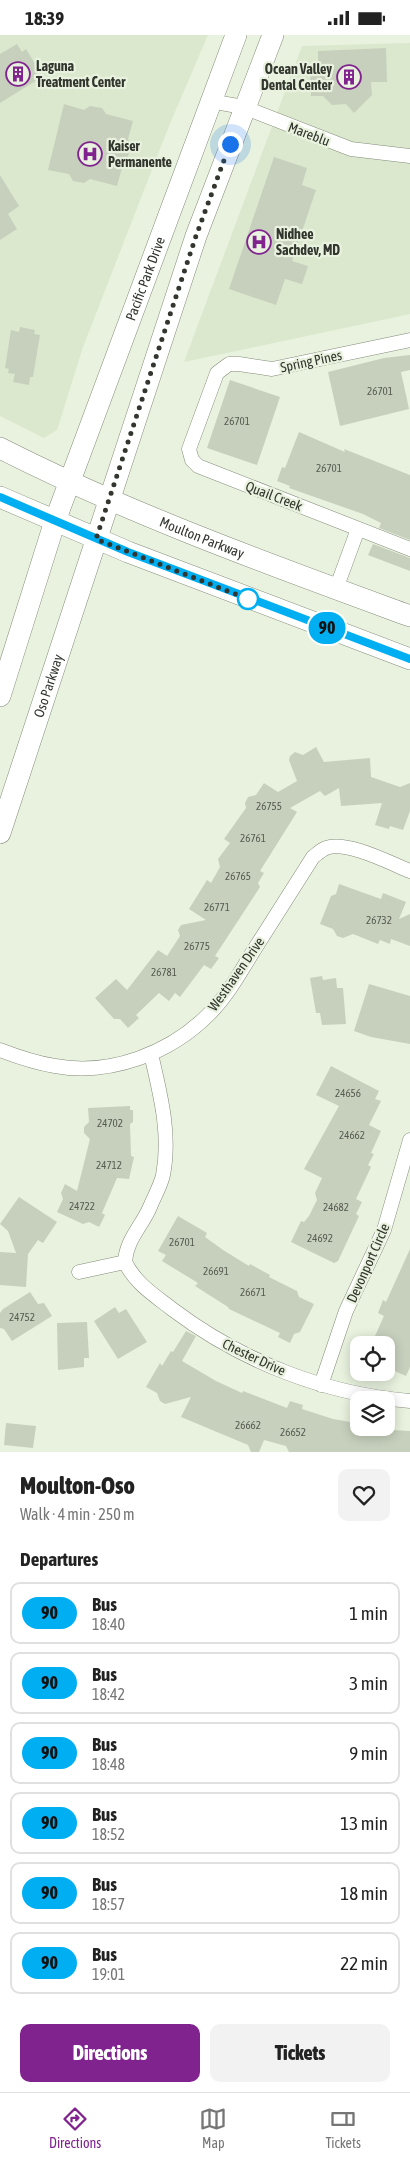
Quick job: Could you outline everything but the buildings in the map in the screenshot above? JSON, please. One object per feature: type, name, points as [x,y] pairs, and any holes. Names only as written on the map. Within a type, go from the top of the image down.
[{"type":"main road","name":"Pacific Park Drive","points":[[55,521],[236,35]]},
{"type":"main road","points":[[96,539],[196,236],[243,107],[272,35]]},
{"type":"main road","name":"Moulton Parkway","points":[[0,448],[69,483],[183,531],[410,616]]},
{"type":"main road","points":[[0,497],[96,539],[259,603],[410,659]]},
{"type":"main road","points":[[0,696],[55,521]]},
{"type":"main road","name":"Oso Parkway","points":[[0,833],[96,539]]},
{"type":"street","name":"Mareblu","points":[[210,101],[243,107],[351,149],[410,156]]},
{"type":"street","name":"Spring Pines","points":[[192,460],[190,449],[217,373],[225,366],[239,363],[272,369],[410,340]]},
{"type":"street","name":"Quail Creek","points":[[192,460],[198,466],[410,549]]},
{"type":"street","points":[[336,589],[358,529]]},
{"type":"street","name":"Westhaven Drive","points":[[0,1050],[33,1062],[84,1069],[111,1066],[151,1054],[184,1036],[212,1012],[238,976],[313,857],[319,852],[338,845],[410,871]]},
{"type":"street","points":[[79,1272],[125,1262],[126,1250],[147,1213],[163,1176],[166,1132],[160,1091],[151,1054]]},
{"type":"street","name":"Devonport Circle","points":[[321,1385],[346,1311],[384,1230],[410,1139]]},
{"type":"street","name":"Chester Drive","points":[[125,1262],[132,1276],[145,1288],[203,1332],[258,1361],[321,1385],[374,1397],[410,1401]]},
{"type":"shaded area","points":[[0,35],[208,35],[169,126],[83,347],[57,430],[44,438],[0,416]]},
{"type":"shaded area","points":[[410,43],[410,314],[184,362],[302,46]]},
{"type":"bus line","name":"90","points":[[0,497],[128,552],[410,659]]},
{"type":"place","name":"Laguna Treatment Center","points":[[18,74]]},
{"type":"place","name":"Ocean Valley Dental Center","points":[[349,77]]},
{"type":"place","name":"Kaiser Permanente","points":[[90,154]]},
{"type":"place","name":"Nidhee Sachdev, MD","points":[[259,242]]},
{"type":"route","points":[[230,144],[196,236],[96,539],[248,599]]}]
